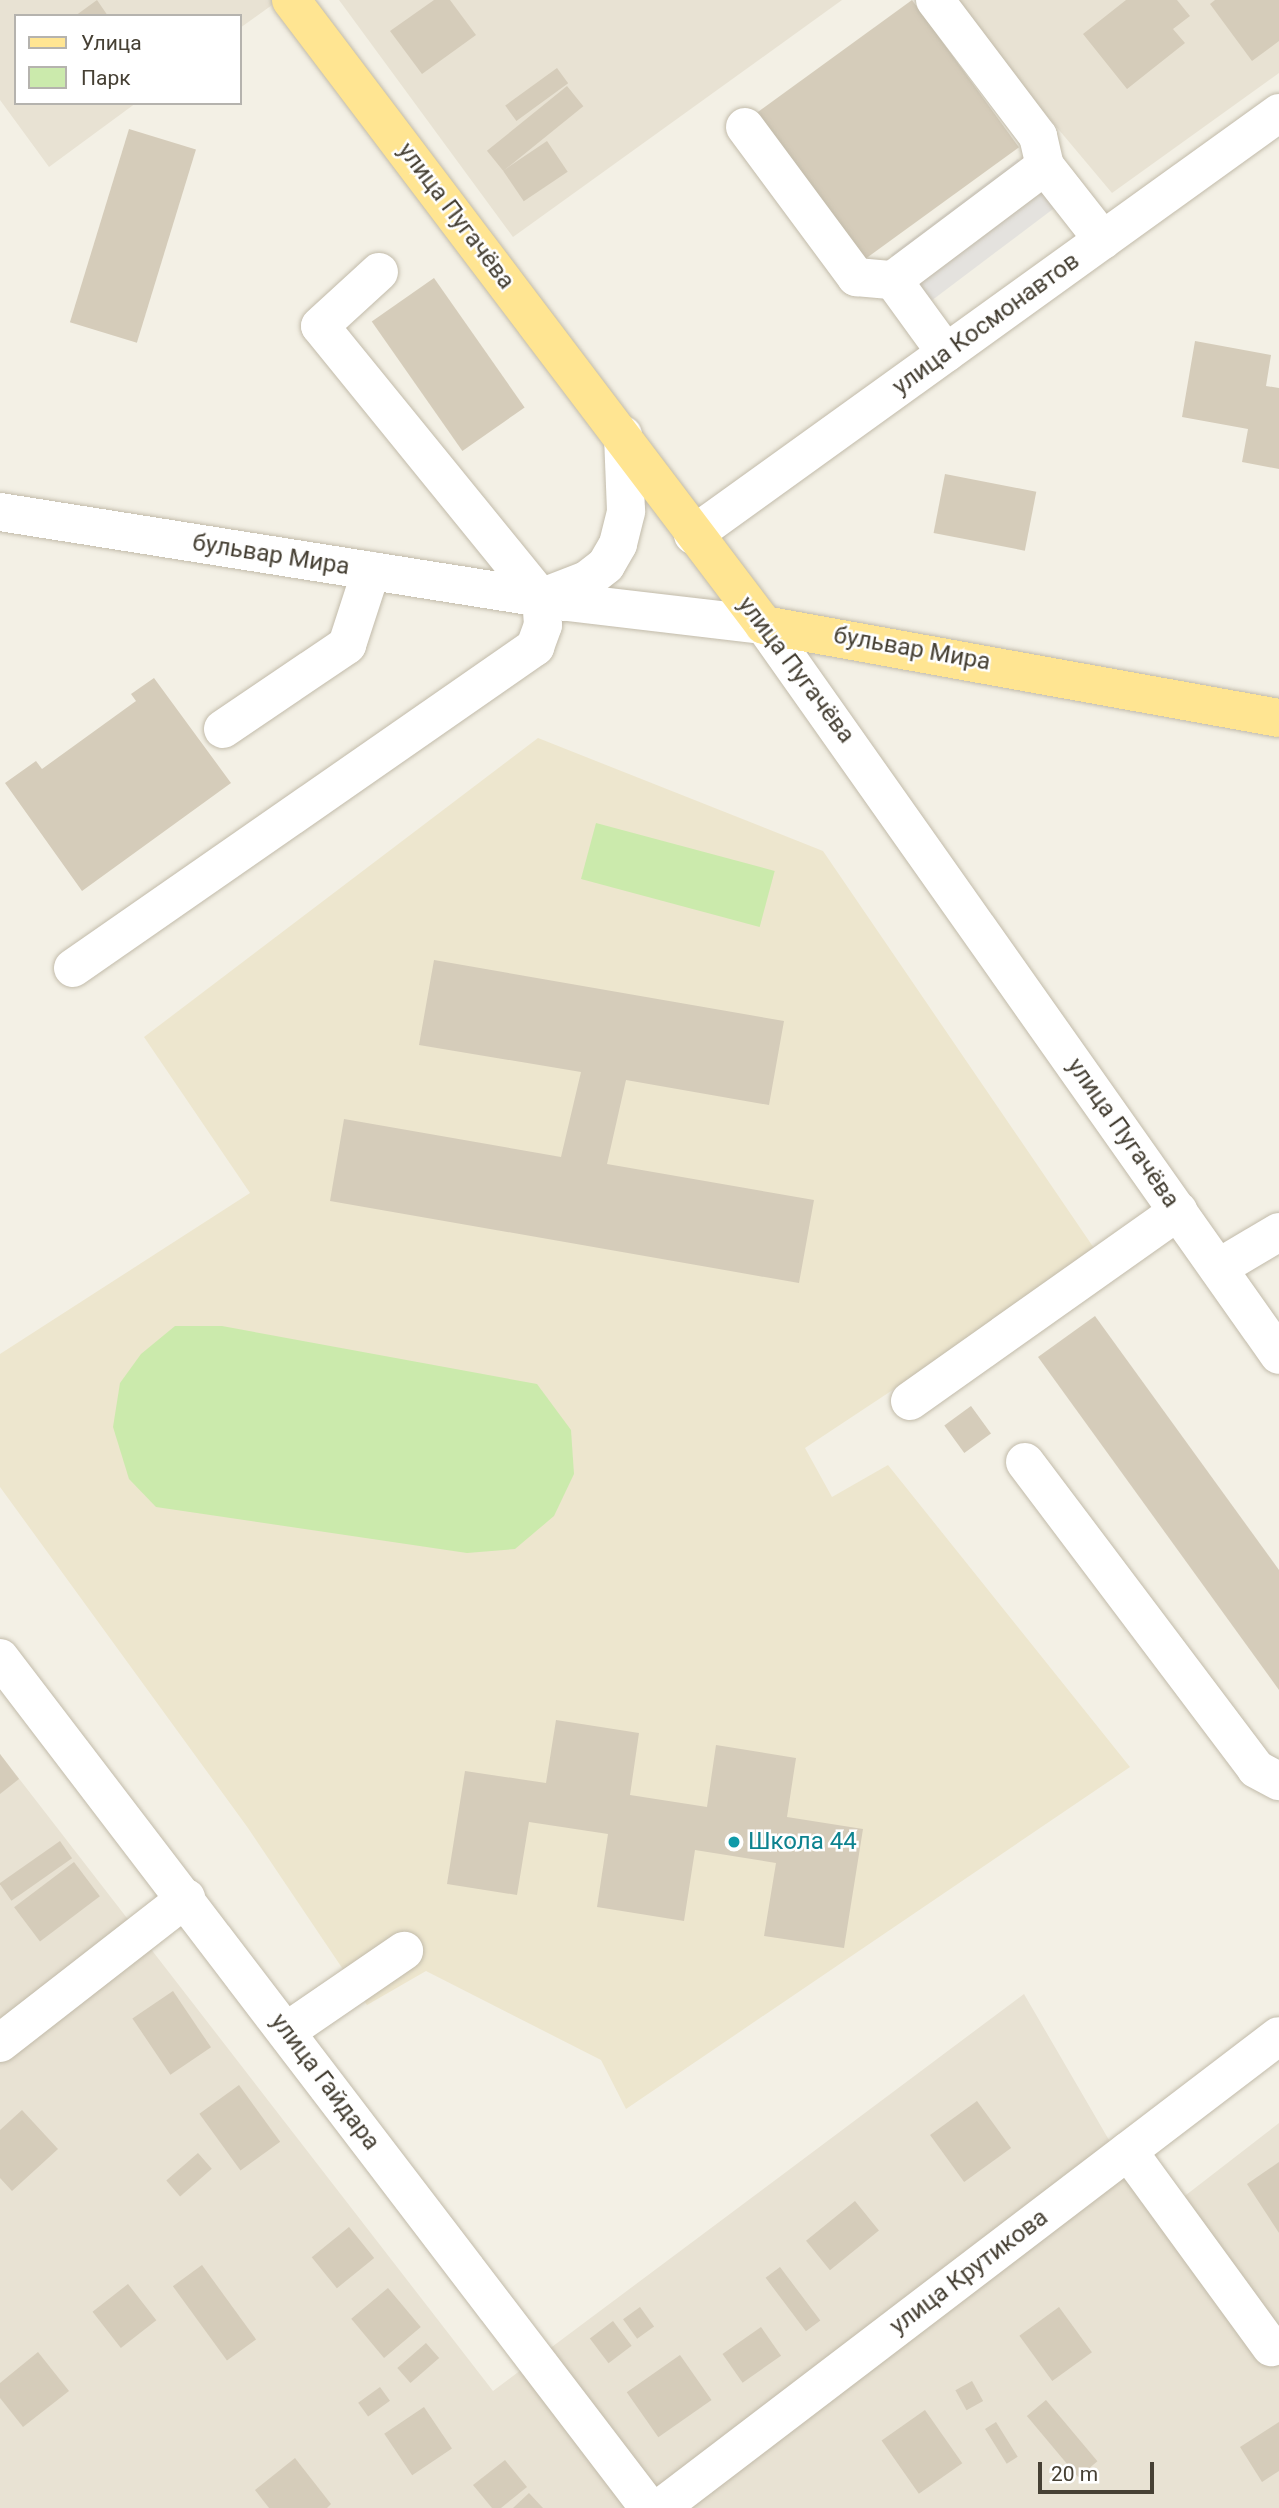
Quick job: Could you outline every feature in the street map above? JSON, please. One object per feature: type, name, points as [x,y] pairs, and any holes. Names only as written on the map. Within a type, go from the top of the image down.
[{"type":"main road","name":"улица Пугачёва","points":[[292,0],[623,435],[693,535],[764,625]]},
{"type":"main road","name":"бульвар Мира","points":[[764,625],[1279,718]]},
{"type":"street","points":[[935,0],[1038,136],[1045,166],[1103,240]]},
{"type":"street","name":"улица Космонавтов","points":[[693,535],[1279,113]]},
{"type":"street","points":[[745,127],[856,277],[893,280],[1045,166]]},
{"type":"street","points":[[73,968],[535,646],[543,625],[541,598],[320,326],[379,272]]},
{"type":"street","points":[[893,280],[946,353]]},
{"type":"street","points":[[541,598],[587,580],[606,565],[618,544],[626,511],[623,435]]},
{"type":"street","name":"бульвар Мира","points":[[0,512],[541,598],[764,625]]},
{"type":"street","points":[[223,729],[347,645],[370,571]]},
{"type":"street","name":"улица Пугачёва","points":[[764,625],[1279,1355]]},
{"type":"street","points":[[910,1401],[1178,1211]]},
{"type":"street","points":[[1218,1268],[1279,1232]]},
{"type":"street","points":[[1025,1462],[1256,1769],[1279,1782]]},
{"type":"street","name":"улица Гайдара","points":[[0,1658],[186,1898],[649,2508]]},
{"type":"street","points":[[0,2042],[186,1898]]},
{"type":"street","points":[[287,2031],[404,1951]]},
{"type":"street","name":"улица Крутикова","points":[[660,2508],[1279,2036]]},
{"type":"street","points":[[1128,2151],[1270,2347]]},
{"type":"shaded area","points":[[0,0],[279,0],[242,27],[242,14],[14,14],[14,105],[133,105],[49,167],[0,100]]},
{"type":"shaded area","points":[[339,0],[842,0],[513,237]]},
{"type":"shaded area","points":[[950,0],[1279,0],[1279,73],[1112,193]]},
{"type":"shaded area","points":[[1018,159],[1055,208],[928,303],[891,255]]},
{"type":"shaded area","points":[[538,738],[823,851],[1098,1254],[805,1448],[832,1497],[888,1465],[1130,1767],[626,2109],[601,2060],[426,1971],[367,2005],[248,1828],[0,1487],[0,1354],[250,1193],[144,1037]]},
{"type":"shaded area","points":[[0,1754],[493,2391],[1024,1994],[1155,2219],[1279,2123],[1279,2508],[0,2508]]},
{"type":"green space","points":[[596,823],[775,871],[760,927],[581,879]]},
{"type":"green space","points":[[175,1326],[222,1326],[537,1384],[571,1430],[574,1474],[554,1516],[515,1549],[467,1553],[156,1507],[129,1479],[113,1427],[120,1383],[141,1354]]},
{"type":"building","points":[[97,0],[107,14],[78,14]]},
{"type":"building","points":[[434,0],[450,0],[476,35],[422,74],[390,31]]},
{"type":"building","points":[[912,0],[1019,147],[856,265],[749,118]]},
{"type":"building","points":[[1126,0],[1177,0],[1190,16],[1173,29],[1185,43],[1127,89],[1083,34]]},
{"type":"building","points":[[1215,0],[1279,0],[1279,41],[1252,61],[1210,4]]},
{"type":"building","points":[[557,68],[568,83],[516,121],[505,106]]},
{"type":"building","points":[[567,86],[583,106],[503,171],[487,151]]},
{"type":"building","points":[[129,129],[196,149],[137,343],[70,322]]},
{"type":"building","points":[[547,141],[568,172],[524,201],[503,171]]},
{"type":"building","points":[[434,278],[525,407],[462,451],[372,322]]},
{"type":"building","points":[[1195,341],[1271,355],[1266,386],[1279,388],[1279,469],[1242,462],[1248,429],[1182,417]]},
{"type":"building","points":[[945,474],[1036,492],[1025,551],[934,533]]},
{"type":"building","points":[[154,678],[231,783],[82,891],[5,783],[36,761],[42,769],[136,701],[131,694]]},
{"type":"building","points":[[434,960],[784,1021],[769,1105],[626,1080],[607,1164],[814,1200],[799,1283],[330,1201],[344,1119],[561,1157],[581,1072],[419,1045]]},
{"type":"building","points":[[1095,1316],[1279,1570],[1279,1690],[1038,1357]]},
{"type":"building","points":[[971,1406],[991,1434],[964,1453],[944,1425]]},
{"type":"building","name":"Школа 44","points":[[556,1720],[639,1733],[630,1795],[707,1807],[716,1745],[796,1758],[787,1817],[863,1829],[844,1948],[764,1936],[776,1863],[695,1850],[684,1921],[597,1907],[608,1834],[529,1822],[517,1895],[447,1884],[465,1771],[546,1783]]},
{"type":"building","points":[[0,1754],[19,1779],[0,1794]]},
{"type":"building","points":[[60,1841],[72,1858],[11,1901],[0,1883]]},
{"type":"building","points":[[74,1862],[100,1896],[40,1941],[14,1907]]},
{"type":"building","points":[[173,1991],[211,2047],[170,2075],[132,2018]]},
{"type":"building","points":[[239,2085],[280,2142],[241,2170],[199,2114]]},
{"type":"building","points":[[977,2101],[1011,2148],[964,2182],[930,2135]]},
{"type":"building","points":[[22,2110],[58,2149],[12,2191],[0,2178],[0,2130]]},
{"type":"building","points":[[198,2153],[212,2169],[180,2196],[166,2181]]},
{"type":"building","points":[[1279,2162],[1279,2233],[1247,2184]]},
{"type":"building","points":[[855,2201],[879,2231],[830,2270],[806,2241]]},
{"type":"building","points":[[349,2227],[374,2258],[337,2288],[312,2257]]},
{"type":"building","points":[[202,2265],[256,2339],[227,2361],[173,2286]]},
{"type":"building","points":[[780,2267],[820,2321],[806,2331],[766,2278]]},
{"type":"building","points":[[128,2284],[156,2320],[121,2348],[93,2312]]},
{"type":"building","points":[[388,2288],[421,2327],[384,2358],[351,2319]]},
{"type":"building","points":[[640,2307],[654,2326],[637,2339],[623,2319]]},
{"type":"building","points":[[1059,2307],[1092,2352],[1052,2381],[1019,2336]]},
{"type":"building","points":[[613,2321],[632,2346],[608,2363],[590,2338]]},
{"type":"building","points":[[761,2327],[781,2356],[743,2383],[722,2354]]},
{"type":"building","points":[[426,2343],[439,2358],[410,2383],[397,2368]]},
{"type":"building","points":[[38,2352],[69,2391],[23,2427],[0,2398],[0,2383]]},
{"type":"building","points":[[680,2355],[712,2400],[658,2437],[627,2392]]},
{"type":"building","points":[[972,2381],[983,2401],[967,2410],[955,2390]]},
{"type":"building","points":[[380,2387],[390,2401],[368,2417],[358,2403]]},
{"type":"building","points":[[1046,2400],[1097,2461],[1078,2477],[1027,2416]]},
{"type":"building","points":[[424,2407],[452,2448],[412,2475],[384,2434]]},
{"type":"building","points":[[925,2410],[962,2463],[919,2494],[882,2440]]},
{"type":"building","points":[[996,2422],[1018,2457],[1007,2464],[985,2429]]},
{"type":"building","points":[[1279,2422],[1279,2471],[1262,2482],[1240,2447]]},
{"type":"building","points":[[295,2458],[331,2504],[327,2508],[269,2508],[255,2490]]},
{"type":"building","points":[[505,2460],[527,2487],[501,2508],[492,2508],[473,2485]]},
{"type":"building","points":[[529,2493],[543,2508],[513,2508]]},
{"type":"place","name":"Школа 44","points":[[734,1842]]}]
